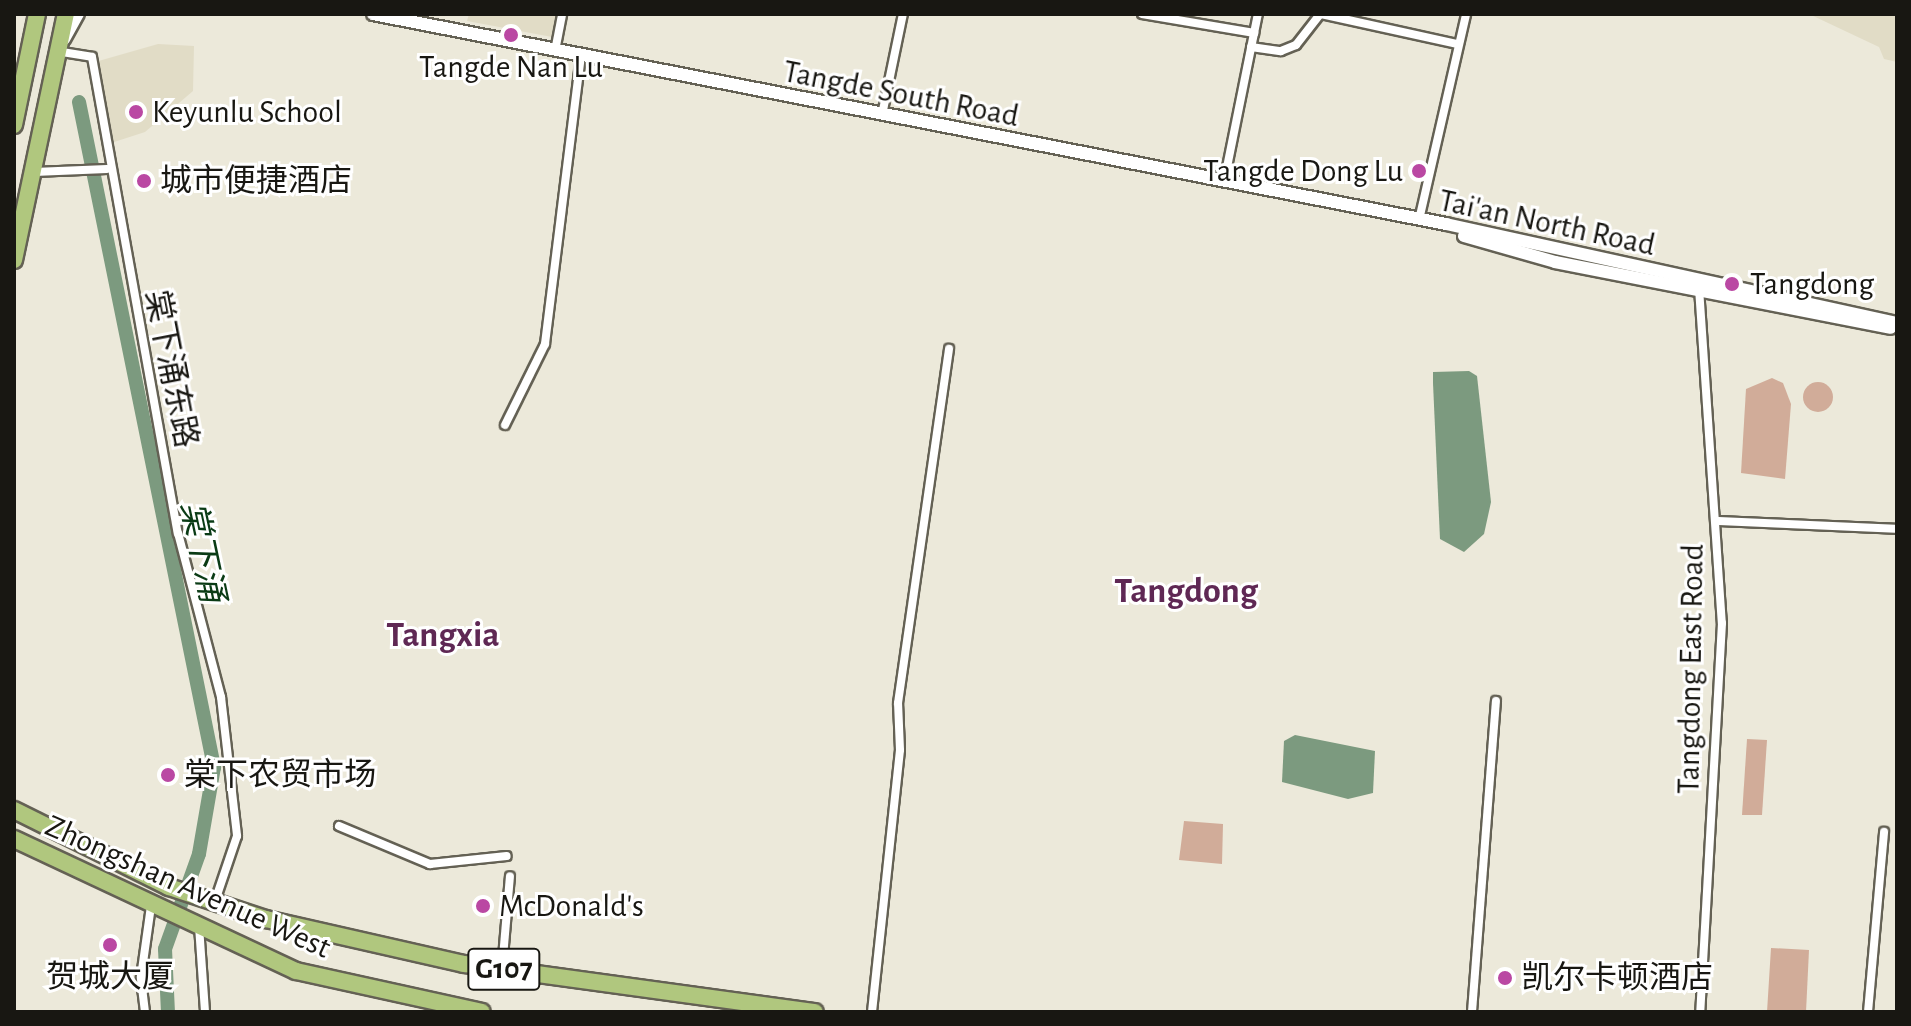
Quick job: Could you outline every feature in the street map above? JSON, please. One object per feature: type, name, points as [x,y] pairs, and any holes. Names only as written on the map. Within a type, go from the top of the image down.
[{"type":"highway","points":[[14,125],[37,14]]},
{"type":"highway","points":[[14,260],[62,46],[66,14]]},
{"type":"highway","points":[[14,804],[37,822]]},
{"type":"highway","name":"Zhongshan Avenue West","points":[[14,810],[169,887],[208,902],[502,969],[815,1012]]},
{"type":"highway","name":"Zhongshan Avenue West","points":[[16,841],[296,971],[482,1012]]},
{"type":"street","points":[[62,46],[78,14]]},
{"type":"street","name":"Tangde South Road","points":[[373,14],[882,118],[1419,222]]},
{"type":"street","points":[[555,52],[562,14]]},
{"type":"street","points":[[882,118],[903,14]]},
{"type":"street","points":[[1142,14],[1254,33]]},
{"type":"street","points":[[1224,183],[1258,14]]},
{"type":"street","points":[[1251,47],[1281,51],[1296,45],[1321,14],[1458,44]]},
{"type":"street","points":[[1419,222],[1466,14]]},
{"type":"street","name":"棠下涌东路","points":[[62,46],[92,57],[107,170],[235,786],[237,836],[208,902]]},
{"type":"street","points":[[505,425],[545,344],[581,57]]},
{"type":"street","points":[[34,172],[77,174],[107,170]]},
{"type":"street","name":"Tai'an North Road","points":[[1419,222],[1527,256],[1699,284],[1897,326]]},
{"type":"street","name":"Tangdong East Road","points":[[1699,284],[1722,623],[1700,1012]]},
{"type":"street","points":[[872,1012],[900,750],[898,703],[949,349]]},
{"type":"street","points":[[1717,521],[1897,529]]},
{"type":"street","points":[[1472,1012],[1496,701]]},
{"type":"street","points":[[339,826],[430,864],[507,856]]},
{"type":"street","points":[[1868,1012],[1884,832]]},
{"type":"street","points":[[502,969],[510,876]]},
{"type":"street","points":[[145,1012],[141,977],[155,908]]},
{"type":"street","points":[[196,925],[205,1012]]},
{"type":"shaded area","points":[[469,14],[556,14],[552,37],[467,21]]},
{"type":"shaded area","points":[[1809,14],[1897,14],[1897,62],[1884,59],[1879,47]]},
{"type":"shaded area","name":"Keyunlu School","points":[[158,44],[194,46],[193,91],[145,132],[108,144],[95,62]]},
{"type":"shaded area","points":[[1469,371],[1477,376],[1491,502],[1484,534],[1464,552],[1440,539],[1433,372]]},
{"type":"shaded area","points":[[1772,378],[1783,383],[1791,404],[1785,479],[1741,473],[1746,389]]},
{"type":"shaded area","points":[[1818,382],[1829,386],[1833,397],[1829,408],[1818,412],[1807,408],[1803,397],[1807,386]]},
{"type":"shaded area","points":[[1295,735],[1375,751],[1373,793],[1348,799],[1282,782],[1284,741]]},
{"type":"shaded area","points":[[1747,739],[1767,740],[1762,815],[1742,815]]},
{"type":"shaded area","points":[[1184,821],[1223,824],[1222,864],[1179,860]]},
{"type":"shaded area","points":[[1771,948],[1809,950],[1806,1012],[1767,1012]]},
{"type":"waterway","name":"棠下涌","points":[[79,102],[214,767],[199,854],[165,949],[168,1012]]},
{"type":"place","name":"Tangde Nan Lu","points":[[511,35]]},
{"type":"place","name":"Keyunlu School","points":[[136,112]]},
{"type":"place","name":"Tangde Dong Lu","points":[[1419,171]]},
{"type":"place","name":"城市便捷酒店","points":[[144,181]]},
{"type":"place","name":"Tangdong","points":[[1732,284]]},
{"type":"place","name":"棠下农贸市场","points":[[168,775]]},
{"type":"place","name":"McDonald's","points":[[483,906]]},
{"type":"place","name":"贺城大厦","points":[[110,945]]},
{"type":"place","name":"凯尔卡顿酒店","points":[[1505,978]]},
{"type":"district","name":"Tangdong","points":[[1186,592]]},
{"type":"district","name":"Tangxia","points":[[443,636]]}]
